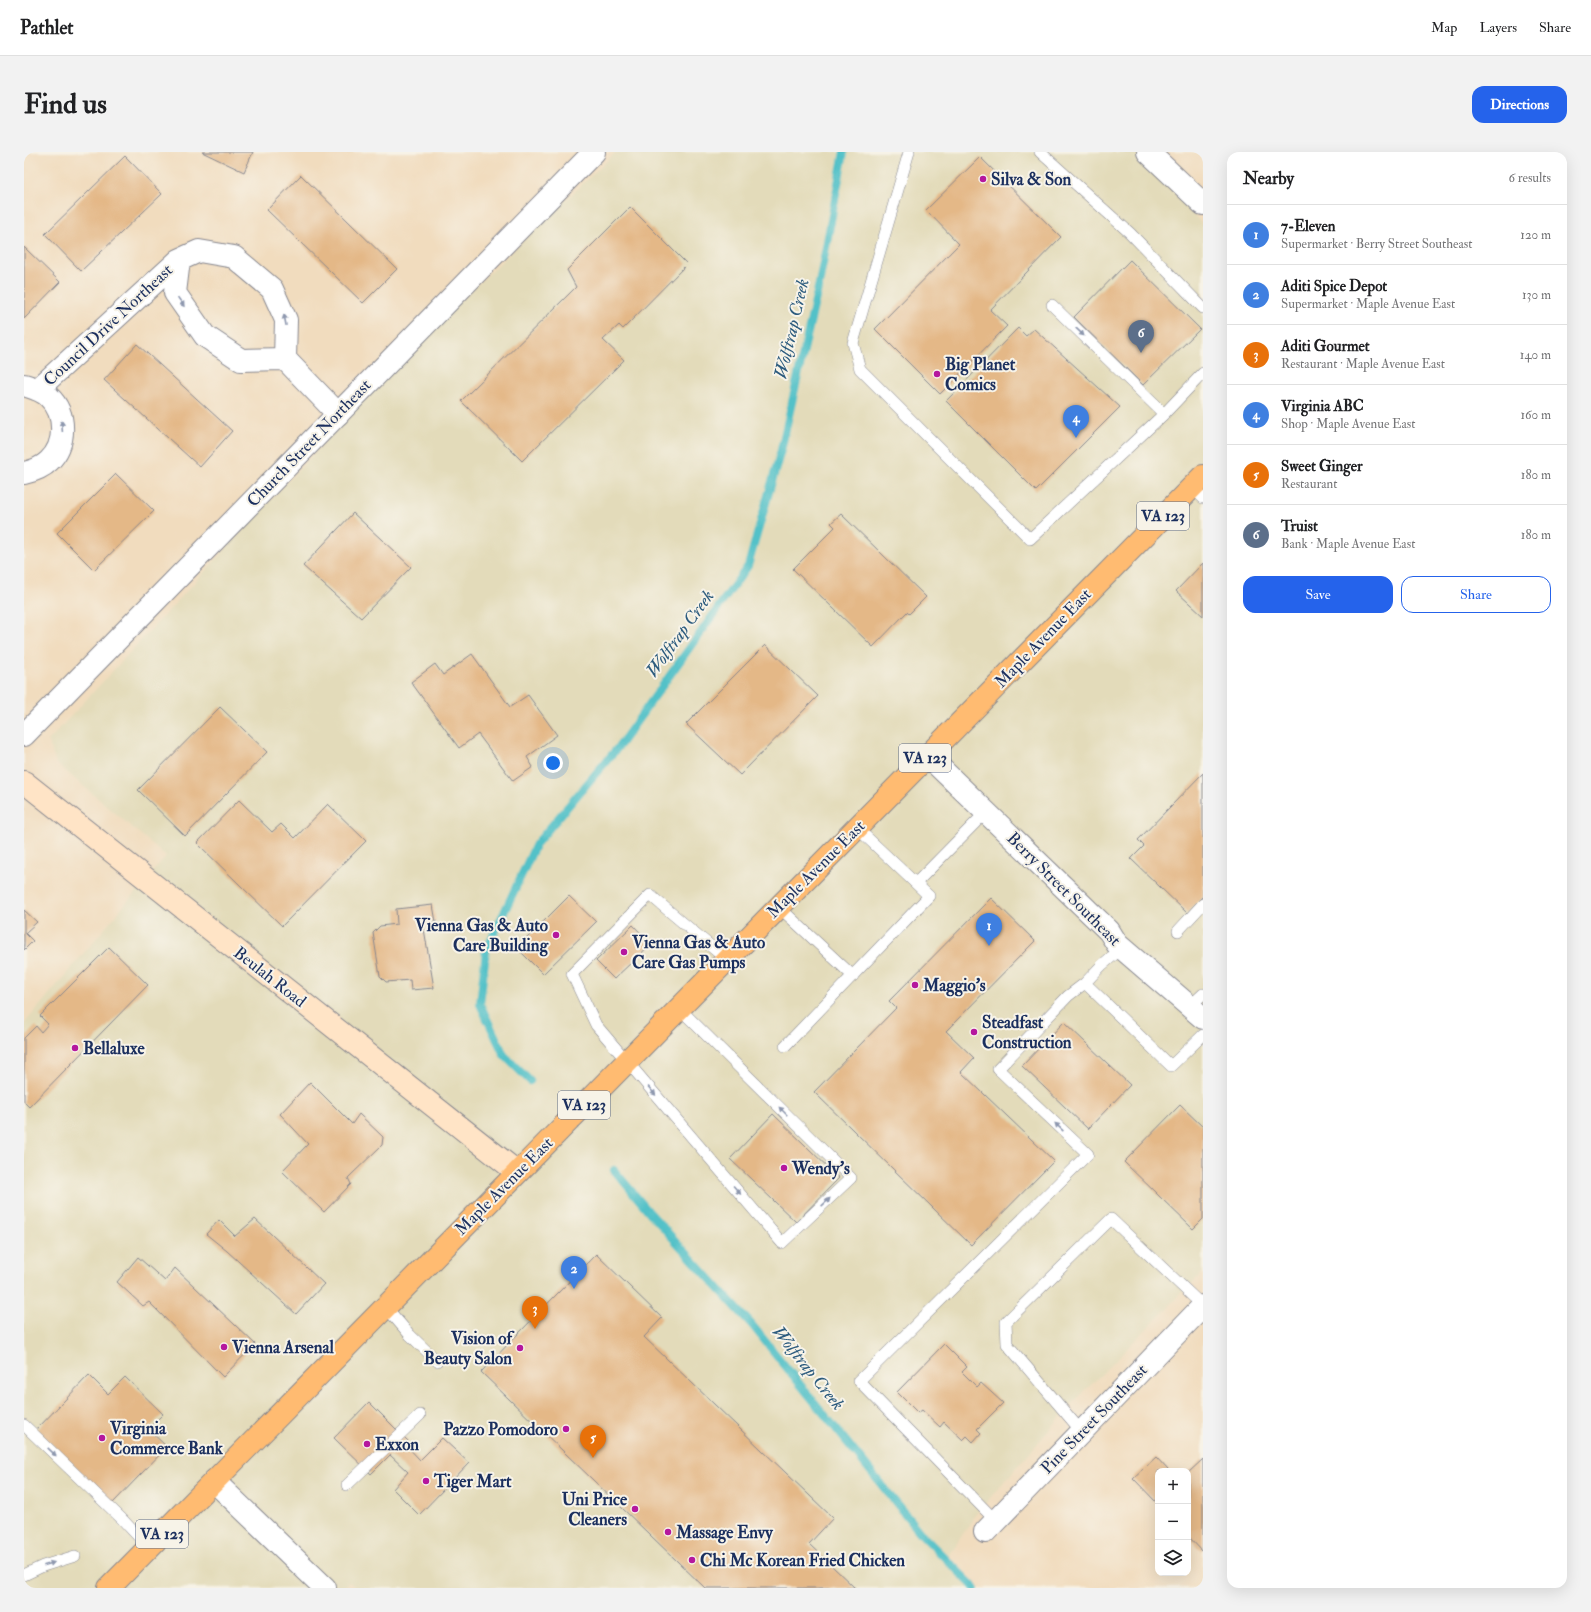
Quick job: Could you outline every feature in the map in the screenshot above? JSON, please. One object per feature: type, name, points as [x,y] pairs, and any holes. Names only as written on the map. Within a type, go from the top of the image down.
[{"type":"main road","name":"Maple Avenue East","points":[[109,1588],[928,756],[1199,487]]},
{"type":"main road","name":"Beulah Road","points":[[24,782],[517,1172]]},
{"type":"street","name":"Church Street Northeast","points":[[24,735],[594,152]]},
{"type":"street","points":[[1148,152],[1203,204]]},
{"type":"street","name":"Council Drive Northeast","points":[[24,473],[37,470],[49,462],[58,450],[62,437],[62,422],[58,409],[49,397],[31,387],[179,260],[199,251],[234,256],[272,288],[286,320],[285,359],[241,360],[205,336],[175,293],[179,260]]},
{"type":"street","points":[[285,359],[338,414]]},
{"type":"street","name":"Berry Street Southeast","points":[[928,756],[1109,931],[1117,944],[1199,1006]]},
{"type":"street","name":"Pine Street Southeast","points":[[990,1526],[1203,1306]]},
{"type":"street","points":[[214,1481],[325,1588]]},
{"type":"lane","points":[[908,152],[853,343],[860,369],[1030,539],[1164,414],[1203,373]]},
{"type":"lane","points":[[1040,152],[1130,233],[1203,308]]},
{"type":"lane","points":[[1052,305],[1164,414]]},
{"type":"lane","points":[[916,883],[986,812]]},
{"type":"lane","points":[[785,1046],[929,896],[857,828]]},
{"type":"lane","points":[[680,1008],[851,1178],[782,1243],[596,1025],[572,974],[650,895],[727,960]]},
{"type":"lane","points":[[1178,931],[1203,904]]},
{"type":"lane","points":[[779,907],[853,976]]},
{"type":"lane","points":[[990,1526],[859,1381],[1088,1154],[998,1069],[1068,996],[1085,983],[1102,965],[1122,948]]},
{"type":"lane","points":[[1085,983],[1171,1066],[1203,1035]]},
{"type":"lane","points":[[1082,1432],[1007,1344],[1006,1322],[1111,1219],[1203,1306]]},
{"type":"lane","points":[[385,1306],[410,1335],[437,1361]]},
{"type":"lane","points":[[347,1485],[420,1415]]},
{"type":"lane","points":[[24,1425],[121,1518],[149,1548]]},
{"type":"lane","points":[[24,1575],[43,1566],[75,1556]]},
{"type":"shaded area","points":[[616,152],[1138,152],[1203,225],[1203,1272],[1070,1406],[976,1514],[948,1557],[976,1588],[356,1588],[349,1582],[344,1588],[24,1588],[24,1024],[166,856],[56,763],[48,741],[412,347]]},
{"type":"building","points":[[202,152],[253,152],[244,172]]},
{"type":"building","points":[[125,156],[162,194],[81,271],[45,234]]},
{"type":"building","points":[[980,157],[1061,237],[990,310],[1007,326],[940,394],[875,329],[959,244],[926,210]]},
{"type":"building","points":[[301,175],[397,269],[363,303],[267,210]]},
{"type":"building","points":[[630,207],[687,264],[623,329],[619,325],[603,340],[624,360],[522,461],[461,401],[576,287],[567,270]]},
{"type":"building","points":[[24,247],[60,282],[24,319]]},
{"type":"building","points":[[1130,260],[1200,329],[1143,385],[1074,317]]},
{"type":"building","points":[[1018,328],[1026,336],[1034,329],[1120,407],[1036,491],[946,401]]},
{"type":"building","points":[[137,344],[232,431],[200,467],[104,380]]},
{"type":"building","points":[[116,474],[154,511],[94,570],[57,533]]},
{"type":"building","points":[[353,513],[411,567],[361,618],[303,566]]},
{"type":"building","points":[[841,514],[926,597],[909,614],[907,612],[873,647],[793,569],[835,527],[831,523]]},
{"type":"building","points":[[1203,563],[1203,616],[1176,591]]},
{"type":"building","points":[[765,645],[818,696],[740,775],[686,724]]},
{"type":"building","points":[[472,654],[510,707],[528,695],[557,735],[527,757],[533,767],[513,781],[478,734],[459,748],[411,682],[435,664],[443,675]]},
{"type":"building","points":[[220,707],[267,752],[185,836],[138,790]]},
{"type":"building","points":[[1203,773],[1203,896],[1187,913],[1131,859],[1144,846],[1138,840]]},
{"type":"building","points":[[239,800],[272,832],[281,824],[295,838],[328,804],[366,841],[282,926],[197,843]]},
{"type":"building","name":"Vienna Gas & Auto Care Building","points":[[569,896],[596,922],[543,974],[517,948]]},
{"type":"building","points":[[991,898],[1035,941],[946,1031],[974,1058],[961,1072],[1054,1161],[971,1245],[814,1092],[896,1008],[889,1001]]},
{"type":"building","points":[[433,905],[436,922],[423,923],[434,988],[411,990],[410,980],[386,982],[380,976],[373,933],[380,926],[397,924],[396,909]]},
{"type":"building","points":[[24,910],[37,922],[25,933],[33,941],[24,950]]},
{"type":"building","name":"Vienna Gas & Auto Care Gas Pumps","points":[[633,925],[651,944],[614,979],[596,961]]},
{"type":"building","points":[[109,947],[148,985],[29,1107],[24,1102],[24,1038],[36,1026],[41,1032],[48,1024],[40,1016]]},
{"type":"building","points":[[1064,1022],[1130,1085],[1088,1129],[1022,1066]]},
{"type":"building","points":[[310,1082],[352,1124],[359,1114],[383,1137],[382,1145],[348,1178],[351,1184],[324,1212],[282,1171],[308,1144],[280,1114]]},
{"type":"building","points":[[1180,1105],[1203,1127],[1203,1219],[1193,1229],[1124,1162]]},
{"type":"building","name":"Wendy's","points":[[773,1114],[839,1178],[796,1222],[730,1159]]},
{"type":"building","points":[[255,1219],[324,1284],[296,1314],[227,1251],[206,1234],[219,1220],[235,1236]]},
{"type":"building","points":[[596,1254],[662,1318],[644,1337],[833,1518],[809,1544],[855,1588],[705,1588],[481,1372]]},
{"type":"building","points":[[138,1257],[165,1281],[175,1268],[255,1344],[223,1377],[149,1302],[143,1306],[117,1282]]},
{"type":"building","points":[[944,1344],[967,1367],[962,1372],[977,1387],[981,1383],[1003,1403],[977,1429],[981,1433],[973,1442],[967,1436],[963,1440],[944,1422],[940,1427],[922,1410],[918,1413],[897,1392]]},
{"type":"building","name":"Virginia Commerce Bank","points":[[89,1375],[108,1394],[125,1377],[163,1414],[148,1429],[167,1447],[113,1503],[36,1430]]},
{"type":"building","points":[[369,1402],[408,1441],[405,1444],[420,1460],[442,1438],[469,1463],[419,1515],[393,1489],[408,1472],[390,1455],[371,1474],[334,1438]]},
{"type":"building","points":[[1156,1457],[1166,1468],[1155,1468],[1155,1501],[1133,1478]]},
{"type":"building","points":[[1203,1459],[1203,1552],[1191,1539],[1191,1470]]},
{"type":"waterway","name":"Wolftrap Creek","points":[[530,1081],[504,1055],[480,1004],[486,951],[536,844],[620,745],[748,566],[781,450],[819,284],[844,152]]},
{"type":"waterway","name":"Wolftrap Creek","points":[[614,1170],[650,1213],[752,1325],[922,1535],[975,1588]]},
{"type":"place","name":"Silva & Son","points":[[983,179]]},
{"type":"place","name":"Truist","points":[[1141,353]]},
{"type":"place","name":"Big Planet Comics","points":[[937,374]]},
{"type":"place","name":"Virginia ABC","points":[[1076,438]]},
{"type":"place","name":"Vienna Gas & Auto Care Building","points":[[556,935]]},
{"type":"place","name":"7-Eleven","points":[[989,946]]},
{"type":"place","name":"Vienna Gas & Auto Care Gas Pumps","points":[[624,952]]},
{"type":"place","name":"Maggio's","points":[[915,985]]},
{"type":"place","name":"Steadfast Construction","points":[[974,1032]]},
{"type":"place","name":"Bellaluxe","points":[[75,1048]]},
{"type":"place","name":"Wendy's","points":[[784,1168]]},
{"type":"place","name":"Aditi Spice Depot","points":[[574,1289]]},
{"type":"place","name":"Aditi Gourmet","points":[[535,1329]]},
{"type":"place","name":"Vienna Arsenal","points":[[224,1347]]},
{"type":"place","name":"Vision of Beauty Salon","points":[[520,1348]]},
{"type":"place","name":"Pazzo Pomodoro","points":[[566,1429]]},
{"type":"place","name":"Virginia Commerce Bank","points":[[102,1438]]},
{"type":"place","name":"Exxon","points":[[367,1444]]},
{"type":"place","name":"Sweet Ginger","points":[[593,1458]]},
{"type":"place","name":"Tiger Mart","points":[[426,1481]]},
{"type":"place","name":"Uni Price Cleaners","points":[[635,1509]]},
{"type":"place","name":"Massage Envy","points":[[668,1532]]},
{"type":"place","name":"Chi Mc Korean Fried Chicken","points":[[692,1560]]}]
